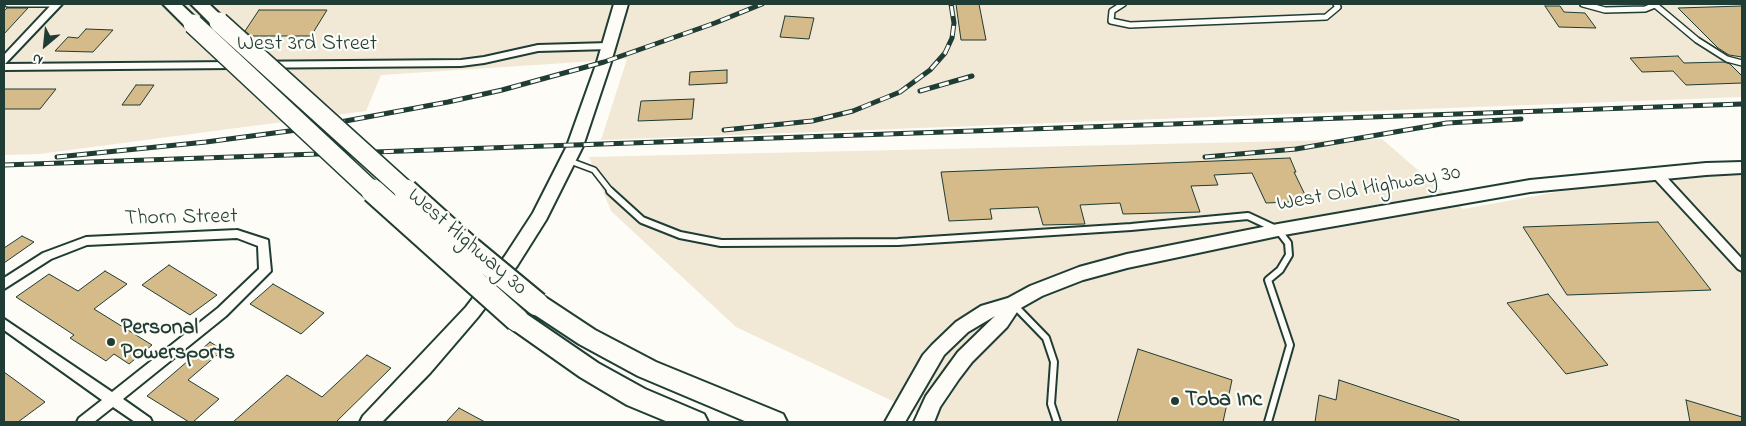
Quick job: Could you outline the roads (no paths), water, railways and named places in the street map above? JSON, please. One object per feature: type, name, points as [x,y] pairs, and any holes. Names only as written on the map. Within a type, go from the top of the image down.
[{"type":"highway","name":"West Highway 30","points":[[171,4],[397,214],[518,320],[582,365],[612,383],[644,400],[695,422]]},
{"type":"highway","name":"West Highway 30","points":[[199,4],[467,246],[537,304],[580,333],[647,370],[774,422]]},
{"type":"street","points":[[4,61],[57,4]]},
{"type":"street","points":[[370,422],[423,367],[490,289],[540,216],[571,157],[609,46],[621,4]]},
{"type":"street","name":"West 3rd Street","points":[[4,67],[461,63],[538,48],[609,46]]},
{"type":"street","name":"West Old Highway 30","points":[[895,422],[921,374],[938,350],[962,327],[986,311],[1013,304],[1036,291],[1079,274],[1128,261],[1278,230],[1530,186],[1742,168]]},
{"type":"street","points":[[1657,174],[1742,266]]},
{"type":"street","name":"Thorn Street","points":[[4,284],[46,256],[86,241],[238,234],[264,243],[265,271],[222,312],[111,400]]},
{"type":"street","name":"West Old Highway 30","points":[[924,422],[933,402],[952,373],[970,352],[1001,322],[1013,304]]},
{"type":"street","points":[[4,324],[145,422]]},
{"type":"street","points":[[84,422],[111,400]]},
{"type":"lane","points":[[8,4],[57,4]]},
{"type":"lane","points":[[1122,4],[1112,11],[1111,21],[1130,25],[1326,17],[1338,7],[1336,4]]},
{"type":"lane","points":[[1583,4],[1605,10],[1645,9],[1655,4],[1697,40],[1727,59],[1742,63]]},
{"type":"lane","points":[[571,157],[594,170],[610,191],[642,220],[680,235],[720,243],[898,242],[1248,216],[1278,230],[1288,242],[1289,255],[1280,270],[1268,280],[1290,345],[1268,422]]},
{"type":"lane","points":[[1013,304],[1046,338],[1054,362],[1051,404],[1057,422]]},
{"type":"railway","points":[[57,157],[206,142],[297,130],[448,102],[502,90],[604,62],[715,23],[762,4]]},
{"type":"railway","points":[[724,130],[812,121],[853,111],[900,92],[930,70],[945,53],[952,38],[954,23],[951,4]]},
{"type":"railway","points":[[920,91],[972,76]]},
{"type":"railway","points":[[4,165],[1742,104]]},
{"type":"railway","points":[[1205,157],[1296,149],[1447,123],[1521,119]]},
{"type":"place","name":"Personal Powersports","points":[[111,342]]},
{"type":"place","name":"Toba Inc","points":[[1175,401]]}]
